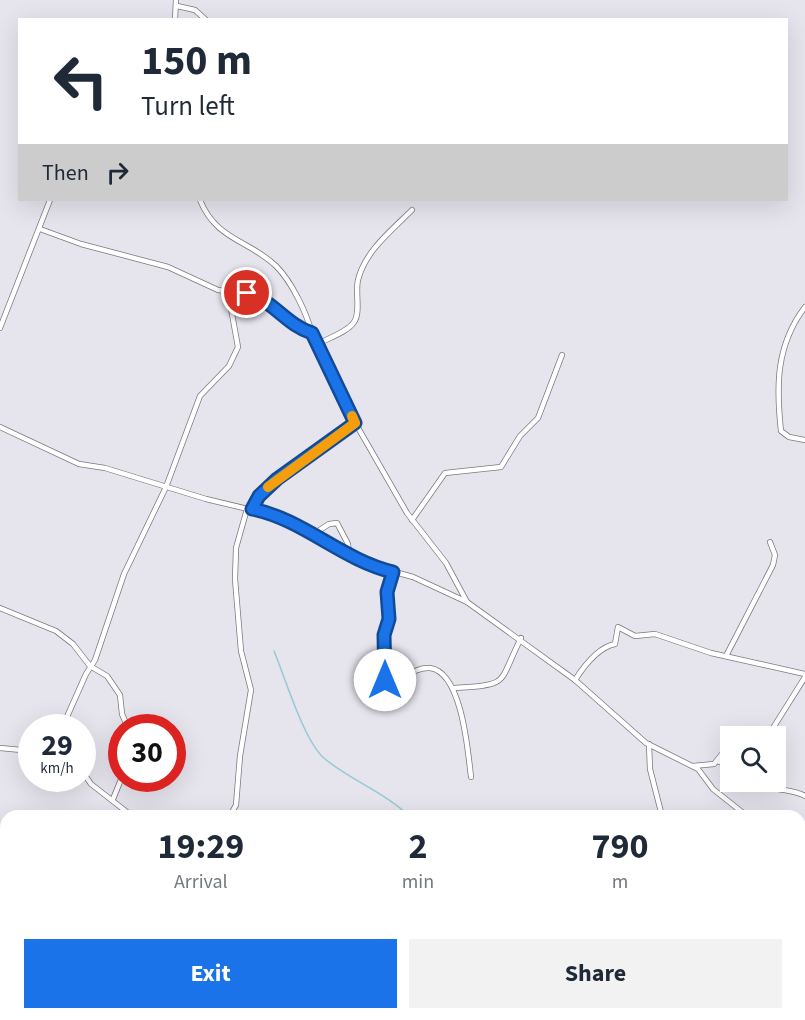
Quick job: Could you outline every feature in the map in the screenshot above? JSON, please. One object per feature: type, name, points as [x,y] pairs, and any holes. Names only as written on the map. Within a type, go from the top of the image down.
[{"type":"street","points":[[175,18],[176,0]]},
{"type":"street","points":[[177,6],[195,10],[204,18]]},
{"type":"street","points":[[0,328],[50,201]]},
{"type":"street","points":[[201,201],[209,217],[224,233],[276,266],[298,300],[355,423],[412,520],[446,563],[467,602]]},
{"type":"street","points":[[318,344],[353,324],[357,316],[356,288],[363,267],[376,247],[412,210]]},
{"type":"street","points":[[40,228],[81,244],[168,267],[196,278],[213,288],[252,294],[294,326],[312,333]]},
{"type":"street","points":[[68,714],[99,650],[124,574],[166,487],[200,396],[229,366],[238,347],[228,292]]},
{"type":"street","points":[[805,307],[788,334],[780,358],[778,378],[781,431],[789,437],[805,440]]},
{"type":"street","points":[[412,520],[444,474],[469,469],[501,467],[520,436],[538,418],[562,355]]},
{"type":"street","points":[[233,810],[236,804],[240,756],[251,690],[241,651],[235,579],[236,548],[249,509],[259,496],[277,479],[355,423]]},
{"type":"street","points":[[0,427],[79,464],[105,468],[166,487],[273,515],[370,565],[413,577],[467,602],[521,638],[575,680],[649,744],[693,766],[721,796],[739,810]]},
{"type":"street","points":[[312,535],[329,524],[337,523],[348,544],[349,554]]},
{"type":"street","points":[[726,657],[773,565],[775,555],[770,542]]},
{"type":"street","points":[[393,572],[387,592],[389,619],[384,635],[385,680],[391,683],[418,670],[429,668],[439,673],[454,688],[467,731],[471,777]]},
{"type":"street","points":[[0,608],[56,631],[73,644],[90,666],[107,676],[120,695],[122,714]]},
{"type":"street","points":[[575,680],[586,663],[608,645],[615,644],[617,627],[635,636],[655,634],[726,657],[805,676],[774,726]]},
{"type":"street","points":[[454,688],[497,683],[505,676],[521,638]]},
{"type":"street","points":[[649,744],[650,768],[661,810]]},
{"type":"street","points":[[0,748],[18,750]]},
{"type":"street","points":[[693,766],[711,766],[720,758]]},
{"type":"street","points":[[96,787],[125,810]]},
{"type":"street","points":[[786,790],[805,796]]},
{"type":"street","points":[[113,799],[116,792]]},
{"type":"waterway","points":[[274,651],[296,708],[317,751],[335,767],[402,810]]},
{"type":"slow traffic","points":[[268,487],[293,466],[355,423],[352,416]]},
{"type":"route","points":[[247,293],[261,299],[294,326],[312,333],[332,369],[355,423],[342,430],[277,479],[259,496],[252,509],[287,521],[370,565],[393,572],[387,592],[389,619],[384,635],[385,680]]}]
